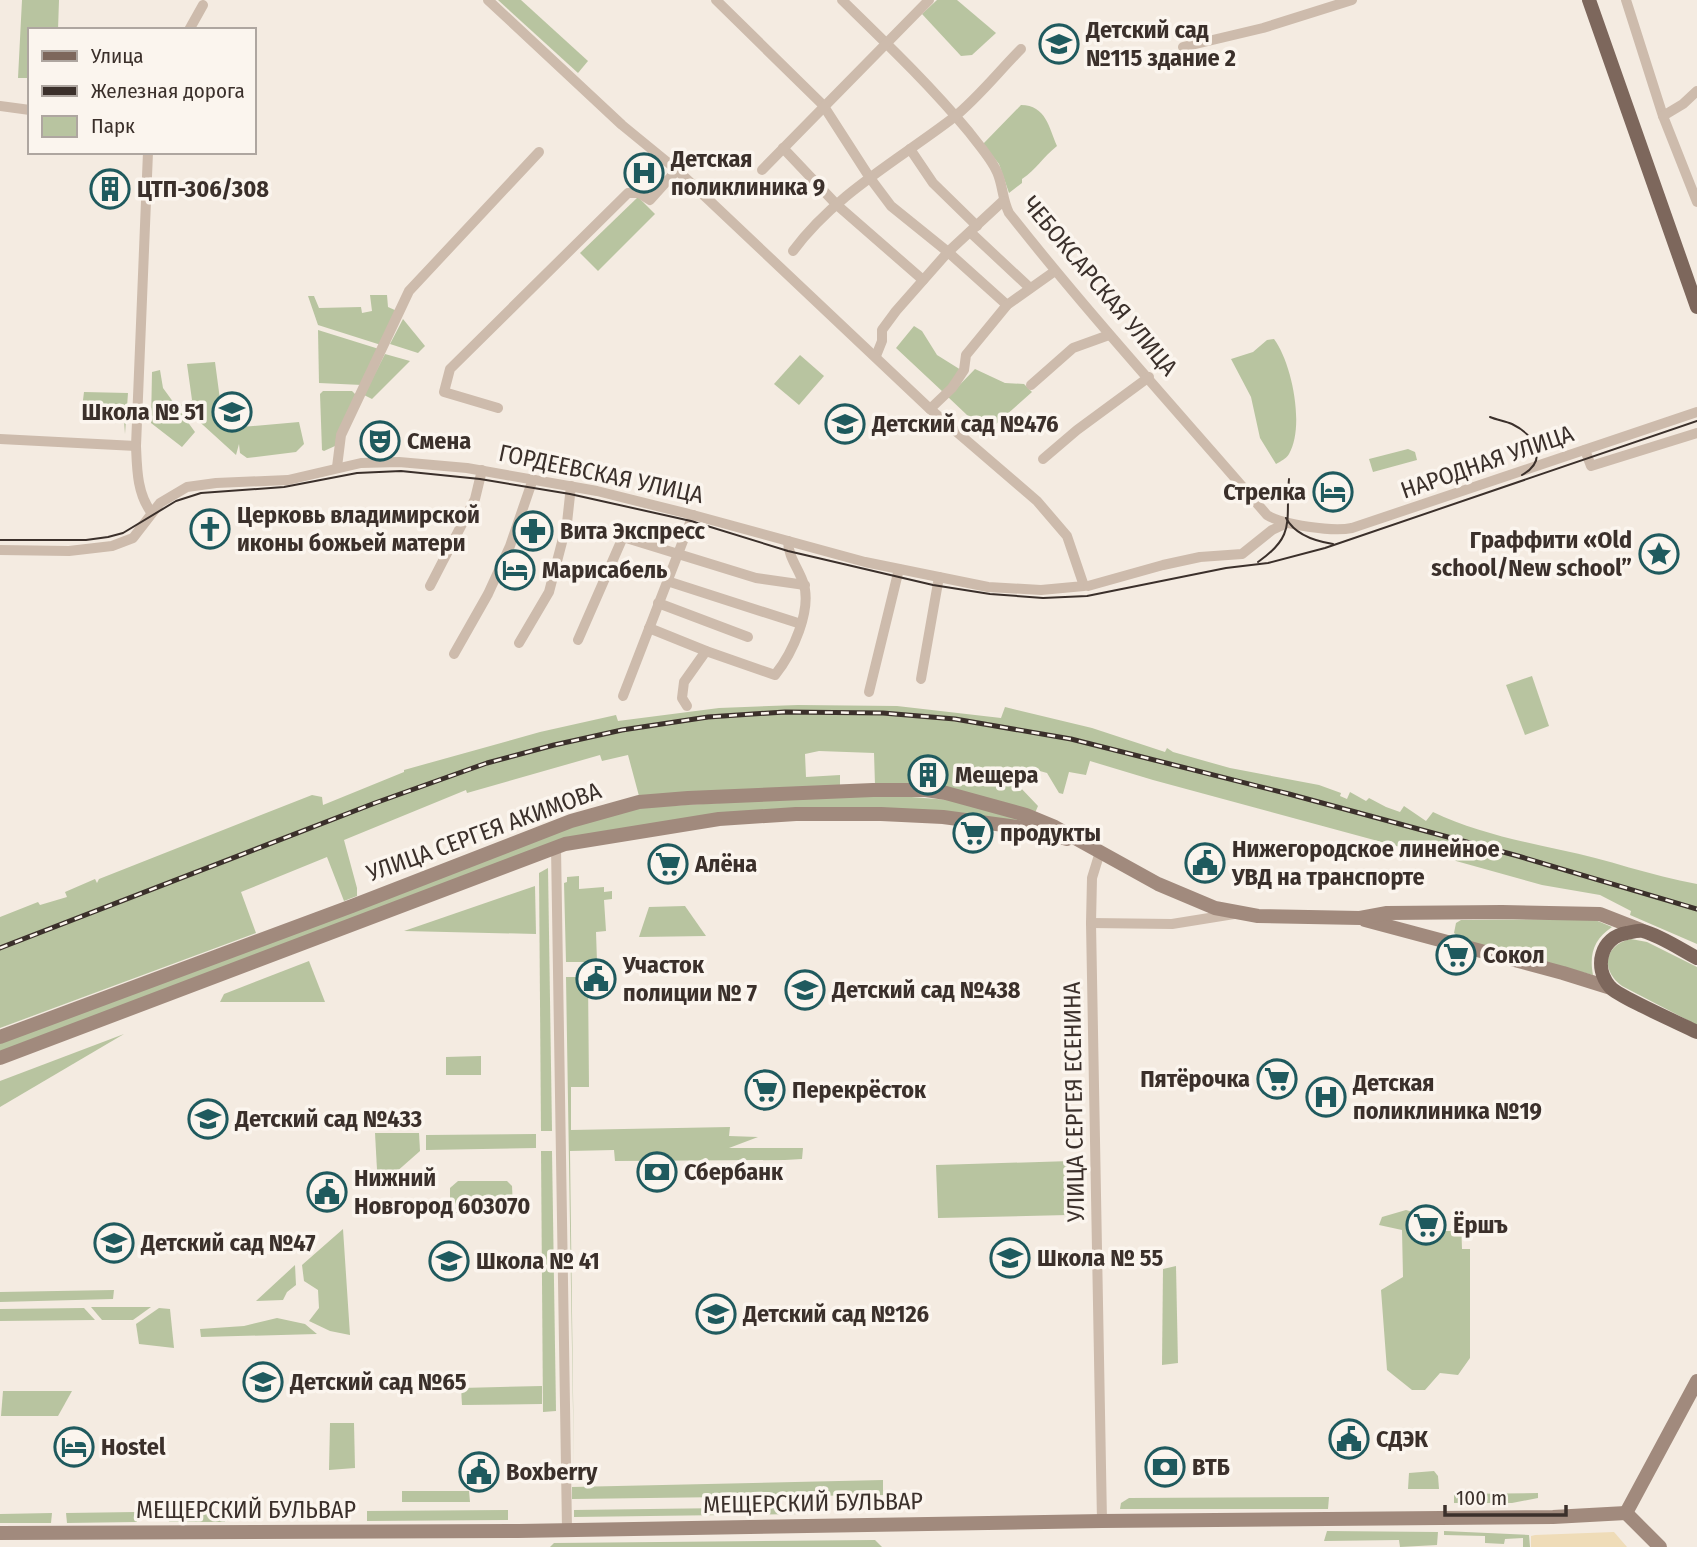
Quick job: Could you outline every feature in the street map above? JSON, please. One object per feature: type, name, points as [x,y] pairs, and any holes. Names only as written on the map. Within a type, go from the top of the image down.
[{"type":"main road","points":[[1588,0],[1697,307]]},
{"type":"main road","name":"УЛИЦА СЕРГЕЯ АКИМОВА","points":[[0,1037],[352,906],[552,828],[621,806],[688,798],[926,790],[987,803],[1027,822]]},
{"type":"main road","name":"УЛИЦА СЕРГЕЯ АКИМОВА","points":[[0,1058],[556,847],[619,834],[719,819],[796,814],[943,817],[1027,822],[1055,827],[1192,900],[1238,914],[1360,918],[1387,913],[1600,914],[1641,930],[1697,958]]},
{"type":"main road","points":[[1450,943],[1447,932],[1454,913]]},
{"type":"main road","name":"УЛИЦА СЕРГЕЯ АКИМОВА","points":[[1360,918],[1611,988],[1697,1032]]},
{"type":"main road","points":[[1611,988],[1602,974],[1600,963],[1603,950],[1620,934],[1641,930]]},
{"type":"main road","points":[[1660,1547],[1626,1513],[1697,1381]]},
{"type":"main road","name":"МЕЩЕРСКИЙ БУЛЬВАР","points":[[0,1534],[234,1534],[1553,1517],[1626,1513]]},
{"type":"street","points":[[488,0],[622,125],[677,170],[930,409],[1047,512],[1067,536],[1086,586]]},
{"type":"street","points":[[716,0],[823,105],[891,206],[1007,304]]},
{"type":"street","name":"ЧЕБОКСАРСКАЯ УЛИЦА","points":[[842,0],[956,116],[997,170],[1003,201],[1009,213],[1109,335],[1149,377],[1267,515],[1276,521],[1288,522]]},
{"type":"street","points":[[762,170],[929,0]]},
{"type":"street","points":[[1183,47],[1263,28],[1352,0]]},
{"type":"street","points":[[1626,0],[1663,116],[1694,188],[1697,202]]},
{"type":"street","points":[[190,28],[203,5]]},
{"type":"street","points":[[793,251],[808,230],[837,205],[956,116],[1021,49]]},
{"type":"street","points":[[1663,116],[1683,104],[1697,91]]},
{"type":"street","points":[[0,106],[28,110]]},
{"type":"street","points":[[783,148],[837,205],[923,280]]},
{"type":"street","points":[[910,149],[933,183],[1030,288]]},
{"type":"street","points":[[337,467],[341,435],[409,291],[539,152]]},
{"type":"street","points":[[148,154],[135,446],[138,480],[144,503],[151,512]]},
{"type":"street","points":[[498,408],[444,392],[450,369],[628,193],[639,193],[650,200],[677,170]]},
{"type":"street","points":[[876,356],[882,341],[882,330],[896,310],[948,252],[1003,201]]},
{"type":"street","points":[[930,409],[952,388],[964,370],[966,355],[1007,304],[1055,271]]},
{"type":"street","points":[[1031,385],[1073,348],[1109,335]]},
{"type":"street","points":[[1043,459],[1077,430],[1149,377]]},
{"type":"street","name":"НАРОДНАЯ УЛИЦА","points":[[1288,522],[1331,531],[1352,528],[1697,412]]},
{"type":"street","points":[[1585,450],[1591,466],[1697,433]]},
{"type":"street","points":[[0,439],[135,446]]},
{"type":"street","name":"ГОРДЕЕВСКАЯ УЛИЦА","points":[[0,550],[69,551],[112,546],[133,538],[160,503],[187,487],[288,480],[361,463],[399,462],[482,470],[570,486],[898,569],[988,587],[1041,590],[1086,586],[1188,559],[1242,554],[1272,530],[1288,522]]},
{"type":"street","points":[[430,586],[475,499],[482,470]]},
{"type":"street","points":[[454,654],[488,594],[510,546],[533,479]]},
{"type":"street","points":[[519,643],[549,592],[567,523],[570,486]]},
{"type":"street","points":[[623,696],[693,515]]},
{"type":"street","points":[[578,640],[622,537],[756,578],[804,585]]},
{"type":"street","points":[[649,628],[775,675],[787,660],[801,624],[804,585],[788,551],[788,541]]},
{"type":"street","points":[[869,692],[898,569]]},
{"type":"street","points":[[921,679],[939,577]]},
{"type":"street","points":[[667,581],[801,624]]},
{"type":"street","points":[[658,603],[748,637]]},
{"type":"street","points":[[687,706],[682,698],[684,682],[706,651]]},
{"type":"street","points":[[556,847],[567,1529]]},
{"type":"street","name":"УЛИЦА СЕРГЕЯ ЕСЕНИНА","points":[[1100,852],[1092,878],[1091,923],[1102,1521]]},
{"type":"street","points":[[1091,923],[1172,923],[1238,914]]},
{"type":"green space","points":[[22,0],[59,0],[58,28],[28,28],[28,78],[18,78]]},
{"type":"green space","points":[[498,0],[521,0],[588,61],[578,73]]},
{"type":"green space","points":[[937,0],[957,0],[996,33],[972,55],[961,56],[922,14]]},
{"type":"green space","points":[[1021,105],[1041,113],[1057,146],[1009,193],[999,164],[983,144]]},
{"type":"green space","points":[[638,197],[655,214],[598,271],[580,253]]},
{"type":"green space","points":[[370,295],[387,295],[388,307],[397,311],[381,345],[318,325],[308,296],[314,296],[319,308],[361,307],[362,313],[372,311]]},
{"type":"green space","points":[[403,319],[425,346],[418,353],[390,344]]},
{"type":"green space","points":[[914,326],[922,331],[937,355],[961,370],[943,392],[896,348]]},
{"type":"green space","points":[[318,330],[379,349],[362,385],[319,383]]},
{"type":"green space","points":[[1274,339],[1291,379],[1296,412],[1294,442],[1288,456],[1276,464],[1260,438],[1251,397],[1231,359],[1253,352],[1267,340]]},
{"type":"green space","points":[[385,354],[410,361],[372,399],[364,395]]},
{"type":"green space","points":[[800,355],[824,376],[799,405],[774,384]]},
{"type":"green space","points":[[215,362],[223,422],[241,424],[241,427],[299,422],[304,444],[296,452],[247,458],[240,453],[239,444],[236,455],[181,405],[192,400],[187,364]]},
{"type":"green space","points":[[975,369],[1005,383],[1024,384],[1032,392],[986,433],[948,397]]},
{"type":"green space","points":[[160,370],[163,388],[195,432],[182,447],[151,423],[152,372]]},
{"type":"green space","points":[[323,391],[352,391],[356,395],[335,446],[324,451],[320,394]]},
{"type":"green space","points":[[84,392],[128,393],[125,434],[123,409],[82,408]]},
{"type":"green space","points":[[1408,449],[1415,452],[1417,460],[1373,472],[1369,459]]},
{"type":"green space","points":[[1532,676],[1549,726],[1525,735],[1506,685]]},
{"type":"green space","points":[[798,705],[897,706],[1001,718],[1005,707],[1092,728],[1165,752],[1167,748],[1230,768],[1319,785],[1341,793],[1340,796],[1347,799],[1350,792],[1366,801],[1369,798],[1400,812],[1404,806],[1426,821],[1433,812],[1496,835],[1697,884],[1697,944],[1630,915],[1631,911],[1600,895],[1542,885],[1456,861],[1413,843],[1411,850],[1090,761],[1086,775],[1069,772],[1063,794],[1059,793],[1047,773],[1029,768],[1019,786],[1038,806],[1035,813],[875,785],[874,753],[819,751],[805,754],[806,777],[840,775],[840,786],[639,796],[628,755],[602,761],[600,755],[467,793],[466,790],[344,840],[357,896],[344,901],[327,857],[241,892],[256,933],[0,1028],[0,917],[38,902],[40,905],[67,897],[65,892],[95,879],[97,883],[99,879],[312,795],[322,797],[323,805],[404,770],[540,732],[616,715],[618,721],[719,708]]},
{"type":"green space","points":[[874,794],[949,800],[1026,818],[1024,825],[910,811],[603,832],[0,1053],[0,1042],[560,829],[633,808]]},
{"type":"green space","points":[[548,868],[552,1131],[541,1131],[539,873]]},
{"type":"green space","points":[[579,876],[579,889],[604,887],[604,892],[612,891],[612,899],[604,900],[606,931],[596,932],[597,962],[566,962],[564,883],[567,882],[567,877]]},
{"type":"green space","points":[[535,886],[536,934],[404,931]]},
{"type":"green space","points":[[685,906],[706,936],[639,937],[649,907]]},
{"type":"green space","points":[[1593,919],[1612,927],[1594,948],[1593,975],[1467,942],[1454,933],[1456,923],[1461,920]]},
{"type":"green space","points":[[1631,939],[1647,942],[1697,967],[1697,1025],[1615,980],[1608,966],[1610,952],[1622,942]]},
{"type":"green space","points":[[309,961],[325,1002],[220,1002],[224,994]]},
{"type":"green space","points":[[566,977],[588,977],[589,1087],[571,1087],[571,1130],[730,1127],[729,1136],[758,1137],[729,1148],[803,1148],[802,1159],[785,1160],[615,1161],[614,1150],[570,1151],[574,1472]]},
{"type":"green space","points":[[124,1034],[0,1107],[0,1081]]},
{"type":"green space","points":[[481,1056],[481,1075],[446,1075],[446,1057]]},
{"type":"green space","points":[[375,1133],[419,1133],[420,1151],[378,1188]]},
{"type":"green space","points":[[536,1134],[536,1148],[426,1150],[426,1135]]},
{"type":"green space","points":[[541,1151],[552,1151],[556,1411],[543,1412]]},
{"type":"green space","points":[[1071,1161],[1075,1192],[1068,1215],[938,1218],[936,1165]]},
{"type":"green space","points":[[458,1181],[507,1181],[512,1186],[513,1207],[506,1213],[455,1213],[450,1206],[450,1188]]},
{"type":"green space","points":[[1406,1210],[1423,1215],[1416,1222],[1418,1231],[1452,1231],[1454,1219],[1461,1221],[1462,1249],[1470,1249],[1470,1358],[1458,1375],[1440,1373],[1425,1390],[1412,1390],[1387,1370],[1381,1290],[1403,1277],[1402,1230],[1379,1225],[1382,1217]]},
{"type":"green space","points":[[343,1229],[350,1335],[330,1331],[309,1321],[319,1308],[318,1290],[304,1281],[302,1265]]},
{"type":"green space","points":[[295,1265],[296,1285],[287,1292],[283,1300],[256,1301]]},
{"type":"green space","points":[[1176,1266],[1178,1363],[1162,1365],[1163,1269]]},
{"type":"green space","points":[[114,1290],[113,1299],[0,1302],[0,1292]]},
{"type":"green space","points":[[91,1307],[151,1307],[133,1320],[102,1320]]},
{"type":"green space","points":[[84,1308],[95,1320],[0,1321],[0,1309]]},
{"type":"green space","points":[[159,1308],[170,1309],[174,1348],[139,1344],[136,1324]]},
{"type":"green space","points":[[277,1318],[305,1324],[317,1334],[201,1337],[200,1329],[244,1326]]},
{"type":"green space","points":[[542,1386],[542,1404],[462,1405],[461,1388]]},
{"type":"green space","points":[[3,1391],[72,1391],[58,1416],[1,1416]]},
{"type":"green space","points":[[330,1423],[354,1423],[355,1468],[329,1470]]},
{"type":"green space","points":[[1434,1471],[1438,1476],[1439,1489],[1408,1489],[1409,1473]]},
{"type":"green space","points":[[883,1480],[883,1495],[572,1499],[572,1487]]},
{"type":"green space","points":[[402,1491],[469,1491],[470,1502],[402,1502]]},
{"type":"green space","points":[[1538,1493],[1538,1498],[1512,1503],[1454,1503],[1454,1494]]},
{"type":"green space","points":[[1329,1497],[1328,1509],[1120,1509],[1121,1503],[1129,1498]]},
{"type":"green space","points":[[807,1507],[808,1514],[574,1517],[574,1510]]},
{"type":"green space","points":[[508,1510],[508,1520],[367,1521],[367,1511]]},
{"type":"green space","points":[[136,1512],[137,1522],[67,1523],[66,1513]]},
{"type":"green space","points":[[226,1512],[225,1522],[169,1522],[168,1513]]},
{"type":"green space","points":[[52,1513],[51,1523],[0,1523],[0,1514]]},
{"type":"green space","points":[[1327,1531],[1438,1532],[1437,1545],[1400,1547],[1399,1540],[1324,1541]]},
{"type":"green space","points":[[1444,1531],[1529,1535],[1530,1547],[1523,1547],[1523,1538],[1505,1539],[1504,1544],[1485,1543],[1485,1536],[1444,1535]]},
{"type":"green space","points":[[875,1540],[882,1547],[550,1547],[554,1543]]},
{"type":"sand","points":[[1614,1532],[1627,1547],[1531,1547],[1531,1536],[1535,1535]]},
{"type":"tram line","points":[[1490,417],[1520,429],[1527,434],[1536,448],[1535,462],[1522,475]]},
{"type":"tram line","points":[[0,540],[86,540],[108,537],[123,533],[176,501],[201,493],[284,487],[357,473],[401,471],[480,479],[570,494],[691,521],[788,551],[933,585],[990,594],[1043,598],[1087,596],[1226,568],[1268,563],[1325,548],[1697,421]]},
{"type":"tram line","points":[[1258,562],[1284,535],[1288,516],[1289,479]]},
{"type":"tram line","points":[[1286,518],[1294,529],[1306,536],[1333,544]]},
{"type":"railway","points":[[0,948],[375,803],[487,763],[622,730],[708,717],[785,712],[883,713],[955,719],[1071,739],[1518,856],[1697,909]]},
{"type":"place","name":"Детский сад №115 здание 2","points":[[1059,44]]},
{"type":"place","name":"Детская поликлиника 9","points":[[644,173]]},
{"type":"place","name":"ЦТП-306/308","points":[[110,189]]},
{"type":"place","name":"Школа № 51","points":[[232,412]]},
{"type":"place","name":"Детский сад №476","points":[[845,424]]},
{"type":"place","name":"Смена","points":[[380,441]]},
{"type":"place","name":"Стрелка","points":[[1333,492]]},
{"type":"place","name":"Церковь владимирской иконы божьей матери","points":[[210,529]]},
{"type":"place","name":"Вита Экспресс","points":[[533,531]]},
{"type":"place","name":"Граффити «Old school/New school”","points":[[1659,554]]},
{"type":"place","name":"Марисабель","points":[[515,570]]},
{"type":"place","name":"Мещера","points":[[928,775]]},
{"type":"place","name":"продукты","points":[[973,833]]},
{"type":"place","name":"Нижегородское линейное УВД на транспорте","points":[[1205,863]]},
{"type":"place","name":"Алёна","points":[[668,864]]},
{"type":"place","name":"Сокол","points":[[1456,955]]},
{"type":"place","name":"Участок полиции № 7","points":[[596,979]]},
{"type":"place","name":"Детский сад №438","points":[[805,990]]},
{"type":"place","name":"Пятёрочка","points":[[1277,1079]]},
{"type":"place","name":"Перекрёсток","points":[[765,1090]]},
{"type":"place","name":"Детская поликлиника №19","points":[[1326,1097]]},
{"type":"place","name":"Детский сад №433","points":[[208,1119]]},
{"type":"place","name":"Сбербанк","points":[[657,1172]]},
{"type":"place","name":"Нижний Новгород 603070","points":[[327,1192]]},
{"type":"place","name":"Ёршъ","points":[[1426,1225]]},
{"type":"place","name":"Детский сад №47","points":[[114,1243]]},
{"type":"place","name":"Школа № 55","points":[[1010,1258]]},
{"type":"place","name":"Школа № 41","points":[[449,1261]]},
{"type":"place","name":"Детский сад №126","points":[[716,1314]]},
{"type":"place","name":"Детский сад №65","points":[[263,1382]]},
{"type":"place","name":"СДЭК","points":[[1349,1439]]},
{"type":"place","name":"Hostel","points":[[74,1447]]},
{"type":"place","name":"ВТБ","points":[[1165,1467]]},
{"type":"place","name":"Boxberry","points":[[479,1472]]}]
